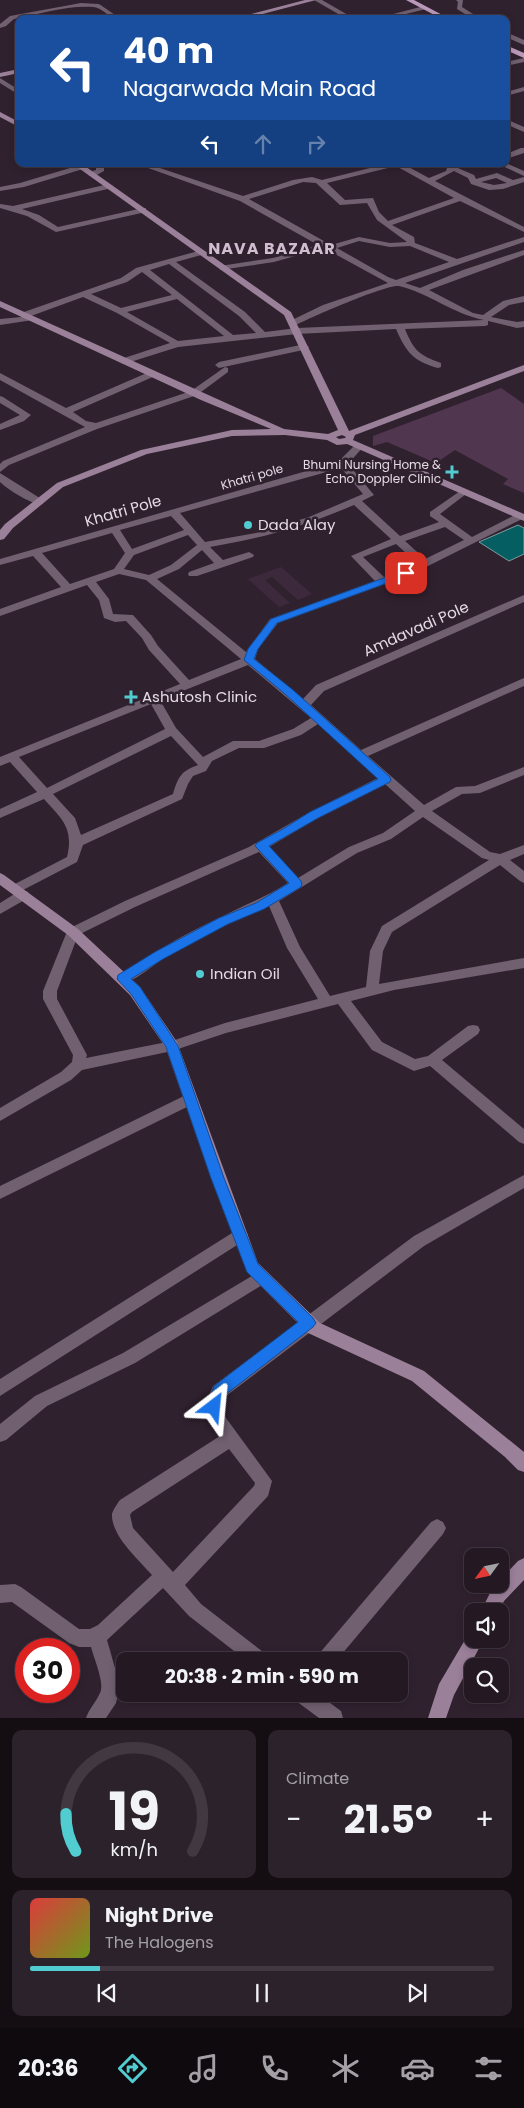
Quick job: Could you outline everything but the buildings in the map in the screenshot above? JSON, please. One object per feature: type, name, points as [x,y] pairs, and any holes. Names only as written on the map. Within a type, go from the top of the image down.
[{"type":"main road","points":[[251,15],[313,0]]},
{"type":"main road","points":[[409,0],[439,15]]},
{"type":"main road","points":[[510,49],[524,58]]},
{"type":"main road","points":[[0,75],[15,72]]},
{"type":"main road","points":[[0,114],[15,123]]},
{"type":"main road","points":[[81,167],[288,314],[347,436],[360,446],[523,517]]},
{"type":"main road","points":[[0,304],[194,393],[285,432]]},
{"type":"main road","points":[[0,537],[9,526],[60,484],[144,452],[232,433],[285,432],[330,437],[337,442],[347,436],[524,368]]},
{"type":"main road","points":[[0,878],[73,932],[123,979],[135,991],[172,1046],[252,1267],[314,1328],[418,1376],[511,1451],[524,1464]]},
{"type":"main road","points":[[494,1603],[498,1595],[524,1567]]},
{"type":"main road","points":[[437,1718],[446,1692],[470,1648]]},
{"type":"street","points":[[317,0],[345,15]]},
{"type":"street","points":[[459,0],[461,1],[459,8],[471,15]]},
{"type":"street","points":[[21,15],[81,2],[97,5],[112,15]]},
{"type":"street","points":[[394,15],[424,8]]},
{"type":"street","points":[[0,26],[15,16]]},
{"type":"street","points":[[510,33],[516,32]]},
{"type":"street","points":[[510,36],[524,43]]},
{"type":"street","points":[[510,63],[524,58]]},
{"type":"street","points":[[0,80],[15,90]]},
{"type":"street","points":[[510,93],[524,89]]},
{"type":"street","points":[[510,123],[524,130]]},
{"type":"street","points":[[510,155],[524,150]]},
{"type":"street","points":[[0,189],[21,185],[72,167]]},
{"type":"street","points":[[92,174],[100,171],[100,167]]},
{"type":"street","points":[[155,167],[169,170],[243,199],[385,279],[420,291],[470,315],[524,324]]},
{"type":"street","points":[[243,199],[306,179],[321,182],[382,167]]},
{"type":"street","points":[[403,167],[524,230]]},
{"type":"street","points":[[429,181],[450,172],[451,167],[487,188],[498,189],[524,179]]},
{"type":"street","points":[[509,167],[524,174]]},
{"type":"street","points":[[474,182],[497,175],[513,183]]},
{"type":"street","points":[[321,182],[343,204],[370,200],[371,208],[387,224],[411,239],[411,244]]},
{"type":"street","points":[[14,208],[109,186]]},
{"type":"street","points":[[387,224],[460,198]]},
{"type":"street","points":[[0,206],[22,209],[43,219],[56,230],[143,210]]},
{"type":"street","points":[[223,268],[274,260],[359,239],[390,245],[411,244],[458,262]]},
{"type":"street","points":[[295,327],[326,307],[524,239]]},
{"type":"street","points":[[0,322],[27,317],[83,294],[124,280],[144,269],[202,252]]},
{"type":"street","points":[[420,291],[466,272],[524,252]]},
{"type":"street","points":[[170,261],[242,314],[263,334]]},
{"type":"street","points":[[144,269],[231,338]]},
{"type":"street","points":[[83,294],[120,311],[178,344]]},
{"type":"street","points":[[120,311],[178,296]]},
{"type":"street","points":[[484,318],[506,303],[524,299]]},
{"type":"street","points":[[124,361],[178,344],[263,334],[295,327],[503,322]]},
{"type":"street","points":[[398,326],[410,352],[417,358],[438,365]]},
{"type":"street","points":[[0,469],[6,463],[93,427],[194,393],[222,368],[305,347]]},
{"type":"street","points":[[66,412],[152,374]]},
{"type":"street","points":[[0,376],[66,412],[86,426],[93,427]]},
{"type":"street","points":[[0,399],[26,416],[0,427]]},
{"type":"street","name":"Khatri pole","points":[[173,512],[342,464],[360,446]]},
{"type":"street","points":[[150,578],[175,567],[203,545],[257,536],[313,519],[369,495],[342,464]]},
{"type":"street","points":[[0,476],[8,484],[39,502]]},
{"type":"street","points":[[463,492],[434,514],[471,541]]},
{"type":"street","points":[[356,501],[424,564]]},
{"type":"street","name":"Khatri Pole","points":[[0,562],[173,512],[220,564]]},
{"type":"street","points":[[0,909],[19,892],[72,859],[77,842],[71,821],[44,792],[5,759],[249,660],[253,649],[274,621],[383,582],[523,517]]},
{"type":"street","points":[[383,582],[356,556],[446,523]]},
{"type":"street","points":[[114,530],[130,553]]},
{"type":"street","points":[[118,571],[130,553],[190,531]]},
{"type":"street","points":[[35,551],[68,588]]},
{"type":"street","points":[[193,574],[249,555]]},
{"type":"street","points":[[0,613],[118,571],[150,578],[304,705],[423,811],[486,856],[501,859],[524,878]]},
{"type":"street","points":[[89,581],[104,600],[108,616],[115,619],[129,617],[147,637],[153,648],[187,685]]},
{"type":"street","name":"Amdavadi Pole","points":[[304,705],[320,688],[524,598]]},
{"type":"street","points":[[360,755],[524,682]]},
{"type":"street","points":[[154,698],[172,730],[204,765]]},
{"type":"street","points":[[77,842],[178,796],[182,783],[189,773],[202,768],[208,758],[237,744],[260,745],[298,732],[319,718]]},
{"type":"street","points":[[0,814],[44,792],[78,778],[172,730]]},
{"type":"street","points":[[123,979],[167,951],[272,899],[353,850],[387,836],[423,811],[460,790],[476,790],[524,771]]},
{"type":"street","points":[[78,1065],[80,1055],[50,999],[50,991],[73,932],[130,904],[261,846],[314,815],[386,780]]},
{"type":"street","points":[[261,846],[296,884]]},
{"type":"street","points":[[372,991],[376,948],[387,929],[501,859],[524,849]]},
{"type":"street","points":[[272,899],[294,948],[334,1000],[377,1046],[414,1065],[432,1060],[473,1030]]},
{"type":"street","points":[[0,1115],[66,1076],[78,1065],[172,1046],[225,1028],[372,991],[524,963]]},
{"type":"street","points":[[432,1060],[524,1138]]},
{"type":"street","points":[[0,1193],[190,1099]]},
{"type":"street","points":[[0,1594],[15,1593],[75,1637],[85,1640],[97,1636],[168,1580],[262,1490],[264,1480],[219,1422],[214,1407],[219,1391],[419,1241],[524,1181]]},
{"type":"street","points":[[0,1388],[240,1235]]},
{"type":"street","points":[[0,1434],[41,1401],[129,1358],[262,1277]]},
{"type":"street","points":[[232,1438],[126,1506],[121,1514],[127,1534],[195,1610],[250,1652]]},
{"type":"street","points":[[332,1652],[437,1528]]},
{"type":"street","points":[[95,1718],[109,1696],[112,1682],[106,1670],[97,1636]]},
{"type":"street","points":[[314,1702],[334,1718]]},
{"type":"shaded area","points":[[501,388],[524,404],[524,493],[503,484],[508,479],[455,450],[436,463],[387,442],[373,446],[373,436]]},
{"type":"shaded area","points":[[281,567],[312,594],[298,600],[272,577],[265,580],[290,603],[279,607],[248,579]]},
{"type":"place","name":"Bhumi Nursing Home & Echo Doppler Clinic","points":[[452,472]]},
{"type":"place","name":"Dada Alay","points":[[248,525]]},
{"type":"place","name":"Ashutosh Clinic","points":[[131,697]]},
{"type":"place","name":"Indian Oil","points":[[200,974]]},
{"type":"district","name":"NAVA BAZAAR","points":[[272,248]]},
{"type":"route","points":[[214,1407],[219,1391],[308,1323],[252,1267],[218,1178],[172,1046],[135,991],[123,979],[159,955],[223,921],[260,906],[296,884],[261,846],[314,815],[386,780],[319,718],[249,660],[253,649],[274,621],[406,573]]}]
